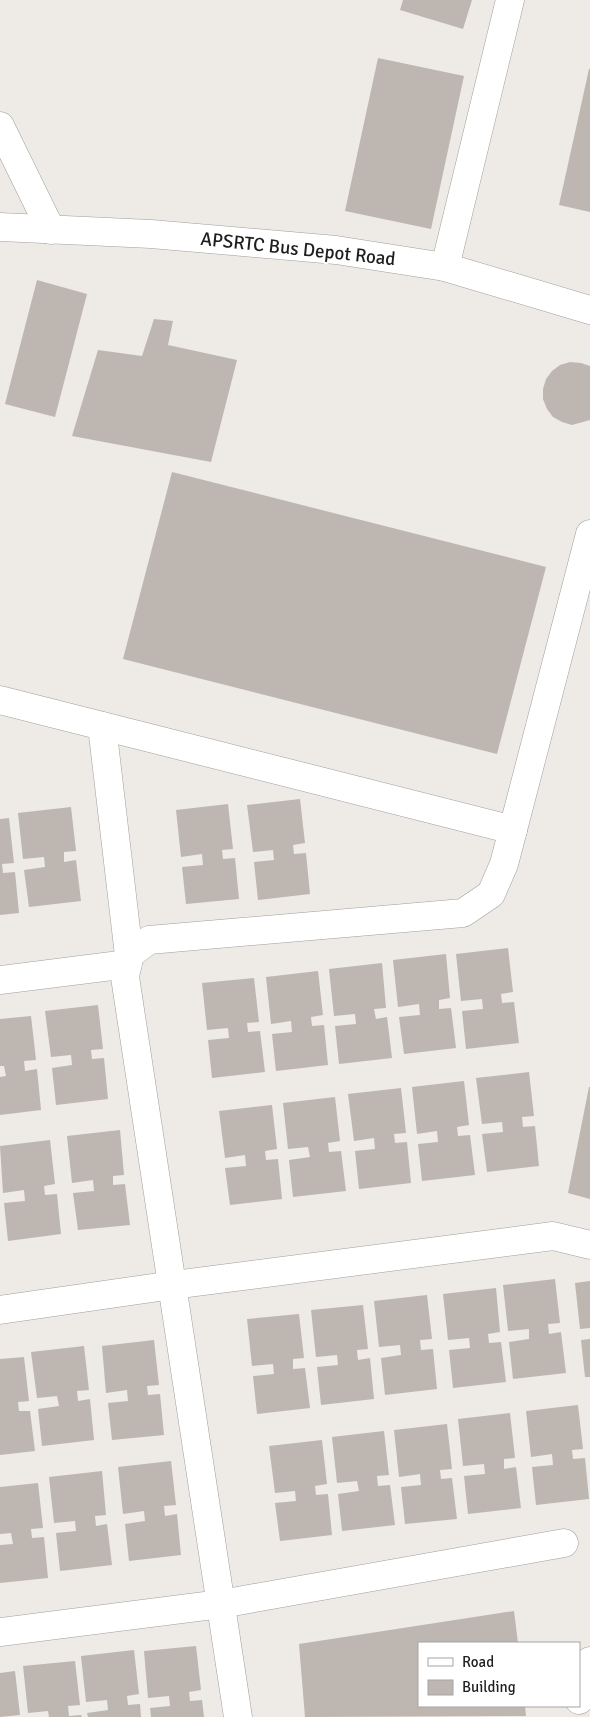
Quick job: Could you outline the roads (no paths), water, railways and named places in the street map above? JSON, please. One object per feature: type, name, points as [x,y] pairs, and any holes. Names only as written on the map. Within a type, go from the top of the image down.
[{"type":"street","points":[[445,267],[510,0]]},
{"type":"street","points":[[0,126],[51,230]]},
{"type":"street","name":"APSRTC Bus Depot Road","points":[[0,227],[151,234],[336,250],[445,267],[590,310]]},
{"type":"street","points":[[0,980],[129,959],[149,940],[463,913],[491,894],[504,864],[590,534]]},
{"type":"street","points":[[0,700],[513,830]]},
{"type":"street","points":[[102,726],[129,959],[125,977],[238,1717]]},
{"type":"street","points":[[0,1310],[172,1285],[553,1236],[590,1245]]},
{"type":"street","points":[[0,1632],[221,1604],[564,1543]]},
{"type":"street","points":[[580,1696],[590,1661]]}]
